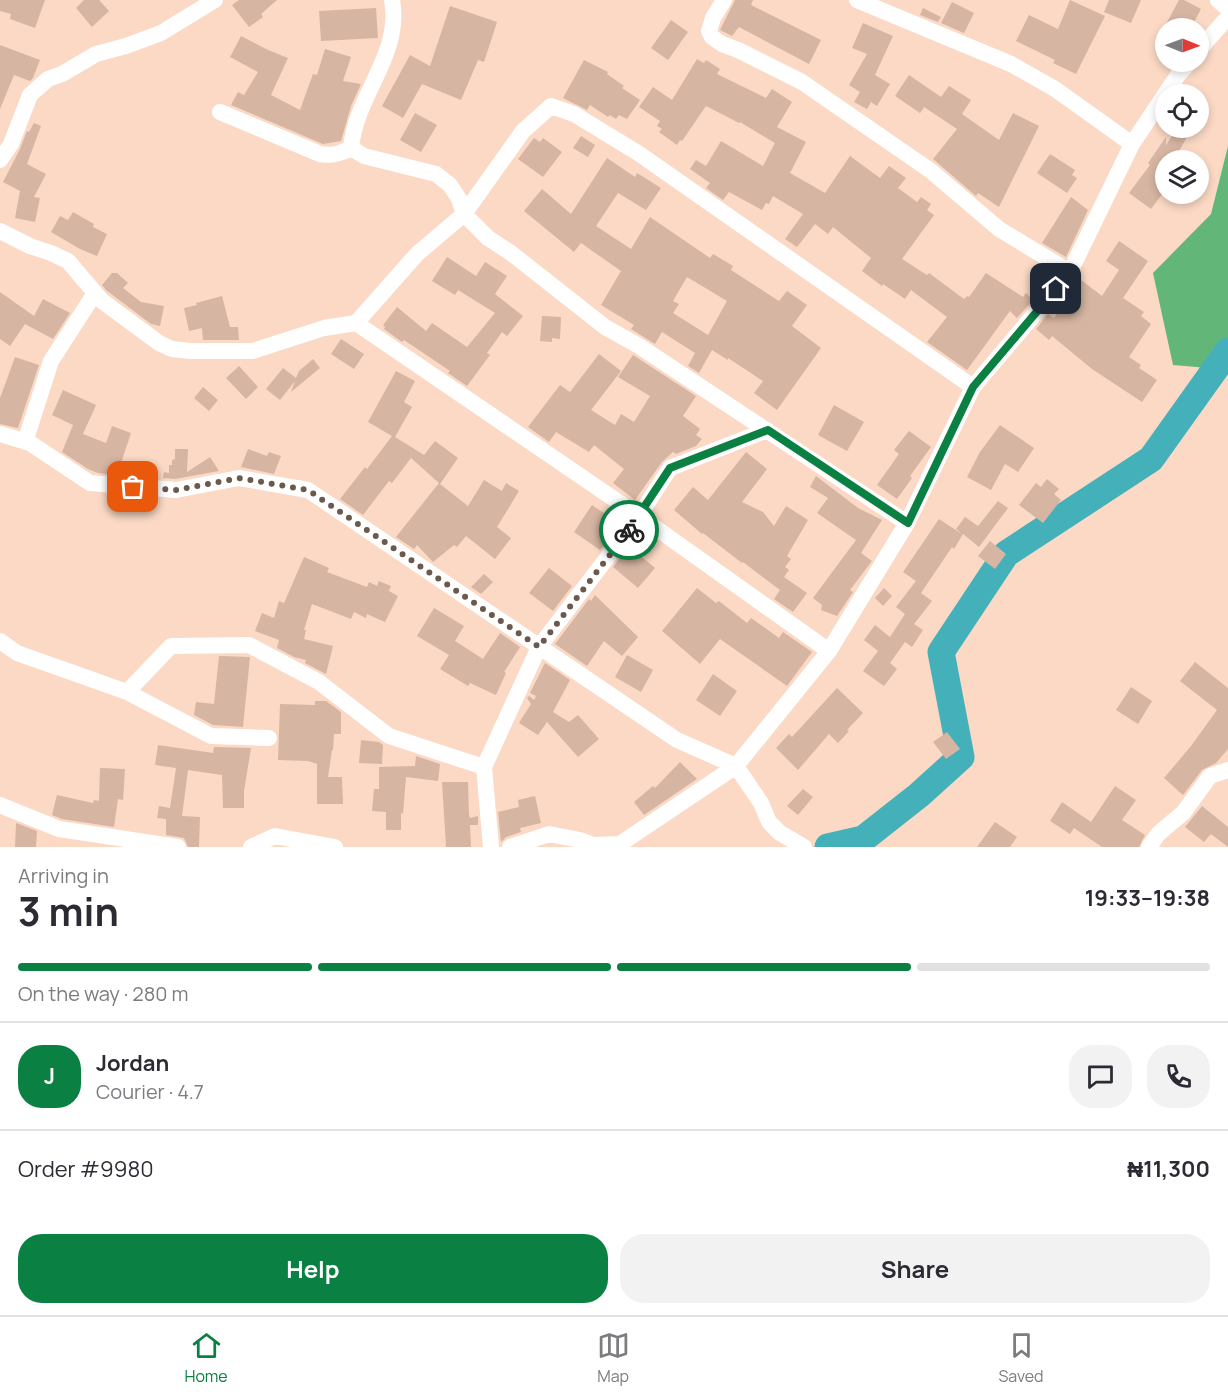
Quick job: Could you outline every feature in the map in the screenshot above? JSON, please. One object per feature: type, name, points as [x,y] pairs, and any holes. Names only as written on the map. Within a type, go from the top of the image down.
[{"type":"street","points":[[0,160],[11,144],[30,95],[48,80],[96,54],[162,33],[215,0]]},
{"type":"street","points":[[220,112],[320,154],[340,154],[351,148],[359,110],[387,53],[393,34],[392,0]]},
{"type":"street","points":[[724,0],[713,18],[709,31],[712,37],[802,82],[931,171],[999,229],[1070,272]]},
{"type":"street","points":[[857,0],[1011,64],[1055,89],[1132,144]]},
{"type":"street","points":[[1218,0],[1228,9]]},
{"type":"street","points":[[1209,39],[1228,17]]},
{"type":"street","points":[[510,847],[549,834],[593,845],[620,844],[736,766],[829,651],[908,523],[973,387],[1070,272],[1132,144],[1181,72]]},
{"type":"street","points":[[0,231],[68,261],[94,293],[133,326],[159,344],[172,349],[190,351],[253,351],[324,328],[356,323],[417,255],[464,214],[523,131],[551,106],[574,114],[638,153],[973,387]]},
{"type":"street","points":[[351,148],[364,156],[436,174],[450,185],[459,199],[464,214],[488,238],[511,253],[605,327],[639,346],[908,523]]},
{"type":"street","points":[[25,442],[51,361],[94,293]]},
{"type":"street","points":[[356,323],[639,516],[829,651]]},
{"type":"street","points":[[491,847],[484,768],[539,647],[639,516],[670,468],[768,430]]},
{"type":"street","points":[[0,434],[30,443],[90,483],[176,490],[239,478],[308,490],[677,740],[736,766],[761,803],[769,822],[780,833],[800,844]]},
{"type":"street","points":[[0,641],[17,653],[127,692],[211,736],[268,738]]},
{"type":"street","points":[[127,692],[171,646],[249,645],[320,682],[389,735],[484,768]]},
{"type":"street","points":[[1149,847],[1159,833],[1184,813],[1210,776],[1228,770]]},
{"type":"street","points":[[0,805],[59,829],[178,847]]},
{"type":"street","points":[[252,847],[274,836],[335,847]]},
{"type":"green space","points":[[1228,146],[1228,368],[1173,365],[1153,273],[1211,214]]},
{"type":"building","points":[[0,0],[45,0],[35,28],[10,19],[11,14],[0,11]]},
{"type":"building","points":[[84,0],[99,0],[109,11],[92,27],[76,8]]},
{"type":"building","points":[[239,0],[277,0],[261,14],[263,17],[249,27],[232,5]]},
{"type":"building","points":[[735,0],[753,0],[751,5],[821,40],[809,64],[739,27],[732,36],[720,30]]},
{"type":"building","points":[[1070,0],[1105,16],[1076,74],[1053,63],[1055,60],[1016,41],[1029,15],[1058,29]]},
{"type":"building","points":[[1109,0],[1141,0],[1131,23],[1104,12]]},
{"type":"building","points":[[1179,0],[1184,0],[1201,9],[1196,18],[1169,18]]},
{"type":"building","points":[[952,2],[974,13],[964,33],[941,23]]},
{"type":"building","points":[[450,6],[497,22],[484,62],[478,60],[461,100],[422,84],[403,118],[382,106],[410,55],[430,66]]},
{"type":"building","points":[[376,8],[378,38],[321,41],[319,11]]},
{"type":"building","points":[[923,8],[941,17],[938,22],[920,15]]},
{"type":"building","points":[[671,20],[688,32],[668,60],[651,48]]},
{"type":"building","points":[[863,23],[893,36],[875,75],[890,84],[877,106],[871,102],[867,109],[854,102],[860,92],[849,85],[867,54],[852,48]]},
{"type":"building","points":[[241,36],[288,58],[271,95],[300,110],[313,74],[317,75],[325,49],[351,57],[343,81],[361,84],[351,106],[341,141],[323,144],[231,105],[238,92],[244,95],[258,72],[230,57]]},
{"type":"building","points":[[0,45],[40,60],[30,81],[14,75],[0,109]]},
{"type":"building","points":[[697,59],[704,63],[706,60],[720,69],[717,74],[766,98],[772,89],[792,102],[777,127],[806,142],[790,173],[825,193],[850,156],[880,178],[889,166],[906,178],[898,188],[917,202],[921,197],[931,204],[927,210],[934,215],[902,259],[927,275],[929,273],[964,299],[969,297],[986,273],[1023,297],[1026,293],[1033,300],[1017,318],[1010,311],[967,370],[927,342],[947,317],[911,290],[905,299],[862,271],[871,258],[833,227],[828,234],[815,224],[797,247],[785,239],[803,214],[773,196],[762,210],[729,192],[723,200],[706,188],[710,183],[690,169],[696,160],[706,166],[721,141],[763,166],[775,143],[740,122],[706,106],[677,145],[659,132],[662,129],[657,126],[660,121],[639,107],[653,87],[672,100]]},
{"type":"building","points":[[584,60],[608,72],[607,74],[624,86],[622,88],[640,100],[627,119],[619,115],[616,119],[610,115],[608,117],[590,105],[587,110],[563,98]]},
{"type":"building","points":[[909,75],[941,97],[949,86],[971,100],[962,114],[999,140],[1013,113],[1039,126],[999,207],[978,193],[976,196],[933,159],[957,129],[924,107],[920,113],[895,96]]},
{"type":"building","points":[[415,113],[437,125],[421,152],[400,140]]},
{"type":"building","points":[[34,123],[41,126],[27,164],[46,174],[34,197],[40,198],[35,222],[15,218],[20,191],[3,182],[27,131],[29,132]]},
{"type":"building","points":[[581,136],[595,145],[588,157],[573,148]]},
{"type":"building","points":[[534,138],[540,142],[543,138],[562,152],[543,177],[518,159]]},
{"type":"building","points":[[1165,138],[1166,145],[1171,138],[1186,138],[1180,150],[1157,150]]},
{"type":"building","points":[[1155,153],[1155,204],[1151,209],[1129,193],[1150,165],[1148,163]]},
{"type":"building","points":[[1050,154],[1075,170],[1072,175],[1077,178],[1067,193],[1037,173]]},
{"type":"building","points":[[607,158],[635,177],[637,173],[661,188],[646,210],[618,193],[596,226],[631,249],[650,217],[710,258],[713,254],[733,266],[731,270],[779,301],[787,291],[807,305],[792,326],[821,348],[777,410],[754,393],[763,381],[728,358],[728,360],[712,350],[699,373],[688,366],[695,353],[662,332],[655,344],[631,329],[634,325],[601,305],[621,271],[581,243],[574,252],[524,211],[542,189],[571,214]],"holes":[[[687,277],[727,301],[708,335],[673,313],[679,304],[673,301]]]},
{"type":"building","points":[[1071,197],[1088,210],[1066,257],[1042,243]]},
{"type":"building","points":[[73,212],[107,234],[97,256],[51,232],[60,216],[68,220]]},
{"type":"building","points":[[1119,241],[1148,261],[1123,298],[1144,312],[1141,316],[1151,324],[1129,357],[1141,365],[1139,368],[1157,380],[1142,402],[1092,369],[1052,336],[1049,340],[1036,329],[1048,314],[1054,318],[1081,280],[1102,296],[1119,270],[1106,261]]},
{"type":"building","points":[[447,257],[476,276],[485,262],[507,276],[495,294],[523,316],[507,336],[502,332],[487,353],[490,355],[467,386],[448,373],[450,371],[384,329],[383,325],[397,307],[426,331],[432,323],[467,347],[495,313],[458,290],[455,295],[432,281]]},
{"type":"building","points":[[112,273],[117,273],[128,283],[123,288],[141,302],[164,306],[160,326],[151,324],[106,290],[102,285]]},
{"type":"building","points":[[0,292],[34,316],[43,299],[70,313],[53,339],[25,324],[10,346],[0,339]]},
{"type":"building","points":[[222,296],[230,327],[238,327],[239,340],[203,340],[202,328],[189,331],[184,308]]},
{"type":"building","points":[[542,316],[561,317],[560,339],[552,338],[552,342],[540,341]]},
{"type":"building","points":[[341,339],[364,354],[354,369],[331,354]]},
{"type":"building","points":[[599,354],[621,371],[591,410],[615,425],[621,414],[634,422],[650,396],[618,377],[633,355],[696,396],[683,416],[700,429],[696,435],[702,439],[696,446],[676,454],[673,452],[662,462],[635,500],[613,483],[624,469],[594,445],[589,452],[556,432],[549,442],[528,427],[560,385],[570,392]]},
{"type":"building","points":[[15,357],[39,365],[18,428],[0,424],[0,398]]},
{"type":"building","points":[[313,359],[320,368],[291,392],[295,381],[280,400],[266,389],[283,368],[296,378],[299,371]]},
{"type":"building","points":[[239,366],[258,387],[246,399],[226,378]]},
{"type":"building","points":[[396,371],[415,381],[404,402],[412,407],[395,437],[424,455],[435,441],[458,458],[440,484],[468,506],[484,480],[502,491],[506,483],[519,491],[497,527],[511,538],[495,559],[466,536],[457,547],[454,545],[433,562],[417,545],[414,549],[396,537],[439,483],[411,458],[392,483],[389,481],[363,515],[340,499],[392,436],[368,422]]},
{"type":"building","points":[[203,387],[218,400],[209,411],[194,398]]},
{"type":"building","points":[[63,390],[96,405],[83,434],[106,443],[112,426],[131,433],[117,475],[98,473],[88,469],[62,452],[73,425],[52,415]]},
{"type":"building","points":[[834,405],[864,422],[847,451],[818,435]]},
{"type":"building","points":[[1000,425],[1034,448],[1018,472],[1005,464],[991,490],[967,477],[980,452]]},
{"type":"building","points":[[909,431],[931,447],[897,499],[877,485],[899,454],[894,450]]},
{"type":"building","points":[[175,449],[188,449],[187,472],[210,457],[219,471],[175,479],[163,478],[164,472],[169,473],[169,465],[172,465],[172,460],[175,459]]},
{"type":"building","points":[[248,449],[267,456],[269,452],[281,456],[274,474],[241,467]]},
{"type":"building","points":[[746,452],[767,469],[742,502],[763,512],[774,526],[786,506],[808,520],[787,556],[791,559],[785,567],[789,570],[784,577],[807,593],[793,612],[774,599],[780,590],[702,534],[674,510],[693,487],[708,500]]},
{"type":"building","points":[[816,476],[858,508],[882,520],[861,553],[872,561],[850,590],[853,592],[837,616],[821,610],[822,605],[813,598],[856,540],[817,513],[828,498],[810,487]]},
{"type":"building","points":[[1047,479],[1059,489],[1054,494],[1061,500],[1043,523],[1019,505],[1036,483],[1041,487]]},
{"type":"building","points":[[998,501],[1008,508],[979,547],[963,534],[921,593],[932,601],[914,624],[923,630],[912,647],[905,642],[890,663],[897,669],[884,686],[863,671],[878,651],[864,640],[875,625],[890,637],[905,614],[896,607],[916,581],[903,572],[939,519],[962,534],[956,529],[965,517],[978,526]]},
{"type":"building","points":[[592,505],[620,524],[600,550],[574,532]]},
{"type":"building","points":[[990,541],[1006,554],[995,569],[978,556]]},
{"type":"building","points":[[629,546],[655,568],[638,588],[613,567]]},
{"type":"building","points":[[304,557],[329,568],[327,572],[367,587],[369,582],[377,586],[379,581],[391,586],[389,591],[398,596],[385,622],[367,614],[366,618],[354,612],[351,619],[312,604],[304,630],[306,630],[304,639],[333,646],[326,674],[305,663],[306,660],[294,657],[277,648],[279,640],[255,631],[262,613],[274,618],[279,601],[284,603]]},
{"type":"building","points":[[549,568],[572,586],[553,611],[529,593]]},
{"type":"building","points":[[484,574],[493,582],[481,594],[471,587]]},
{"type":"building","points":[[697,588],[716,603],[719,601],[747,623],[751,618],[779,638],[783,632],[812,652],[787,686],[720,639],[700,664],[662,631]]},
{"type":"building","points":[[884,588],[892,596],[883,606],[875,598]]},
{"type":"building","points":[[595,595],[638,637],[622,656],[604,641],[587,666],[555,644],[589,599],[591,601]]},
{"type":"building","points":[[434,608],[464,626],[455,641],[483,659],[500,633],[520,647],[504,672],[506,673],[496,695],[470,683],[468,686],[440,669],[449,655],[417,636]]},
{"type":"building","points":[[627,655],[653,670],[641,692],[615,677]]},
{"type":"building","points":[[219,656],[250,657],[243,727],[213,725],[194,715],[196,702],[214,704]]},
{"type":"building","points":[[1195,662],[1228,688],[1228,749],[1216,763],[1202,770],[1183,795],[1164,778],[1217,710],[1180,681]]},
{"type":"building","points":[[545,663],[570,680],[553,712],[569,722],[578,715],[599,739],[578,757],[547,722],[538,735],[519,723],[531,704],[527,698],[529,696],[534,700],[536,696],[530,693]]},
{"type":"building","points":[[713,674],[737,691],[720,716],[696,700]]},
{"type":"building","points":[[1131,687],[1152,701],[1138,724],[1116,710]]},
{"type":"building","points":[[837,688],[863,713],[838,743],[829,734],[798,770],[776,748],[789,734],[792,737]]},
{"type":"building","points":[[315,701],[326,701],[341,712],[341,734],[334,734],[328,777],[342,777],[343,804],[317,804],[317,764],[308,761],[278,760],[280,704],[315,705]]},
{"type":"building","points":[[947,732],[960,749],[946,759],[933,742]]},
{"type":"building","points":[[361,740],[379,742],[383,745],[382,764],[359,763]]},
{"type":"building","points":[[158,745],[213,753],[214,747],[251,748],[244,791],[244,808],[223,808],[222,775],[188,770],[182,816],[200,817],[199,847],[188,847],[184,838],[166,835],[166,819],[157,818],[159,806],[170,808],[176,768],[155,765]]},
{"type":"building","points":[[416,756],[440,764],[438,781],[406,777],[401,830],[386,830],[386,812],[372,811],[374,789],[379,789],[379,767],[415,766]]},
{"type":"building","points":[[680,762],[697,779],[644,815],[634,802],[653,786],[655,788]]},
{"type":"building","points":[[100,768],[125,769],[123,800],[118,799],[114,827],[62,819],[52,815],[57,795],[93,803],[94,800],[99,801]]},
{"type":"building","points":[[442,782],[468,782],[469,815],[470,818],[478,816],[478,825],[470,825],[471,847],[446,847]]},
{"type":"building","points":[[1115,786],[1136,800],[1122,820],[1145,835],[1139,847],[1102,847],[1074,828],[1070,834],[1050,821],[1062,802],[1091,822]]},
{"type":"building","points":[[803,789],[813,797],[798,815],[787,806]]},
{"type":"building","points":[[535,796],[541,823],[520,828],[521,832],[506,837],[501,842],[498,812],[519,807],[518,800]]},
{"type":"building","points":[[1202,806],[1228,827],[1228,847],[1211,834],[1204,842],[1185,827]]},
{"type":"building","points":[[995,822],[1017,837],[1010,847],[977,847]]},
{"type":"building","points":[[16,823],[37,831],[36,847],[15,847]]},
{"type":"waterway","points":[[828,847],[863,839],[919,795],[961,757],[941,652],[1006,554],[1151,459],[1228,351]]},
{"type":"way so far","points":[[133,487],[176,490],[239,478],[308,490],[539,647],[629,530]]},
{"type":"route","points":[[629,530],[670,468],[768,430],[908,523],[973,387],[1056,289]]}]
